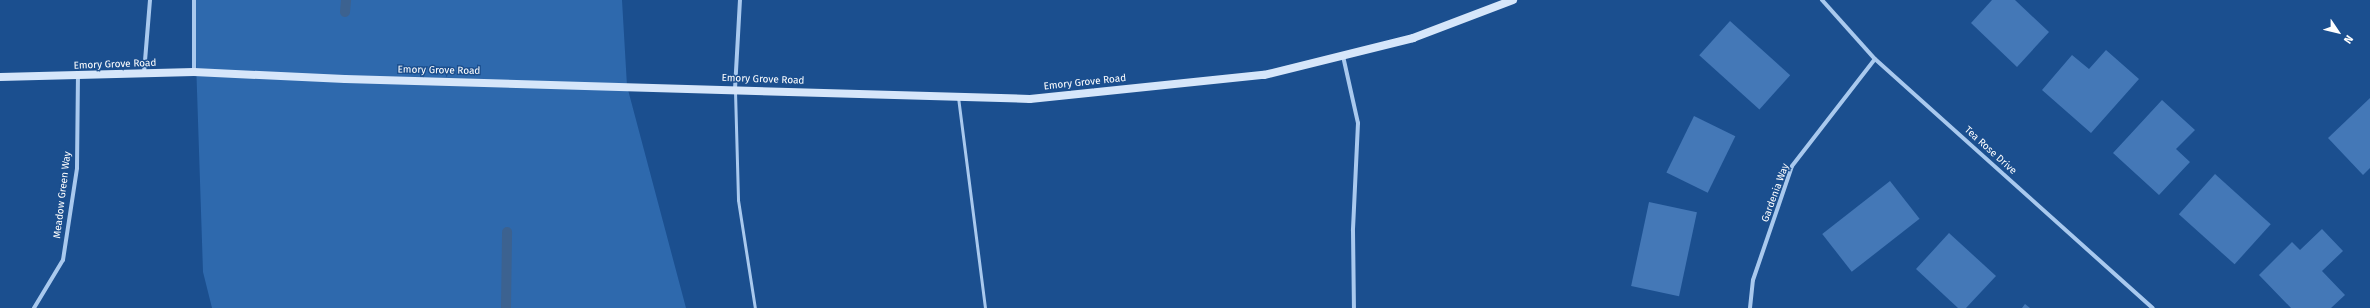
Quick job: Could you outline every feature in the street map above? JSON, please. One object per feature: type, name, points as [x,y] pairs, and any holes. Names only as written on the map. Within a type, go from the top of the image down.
[{"type":"street","points":[[144,74],[150,0]]},
{"type":"street","points":[[194,0],[194,72]]},
{"type":"street","points":[[735,89],[740,0]]},
{"type":"street","name":"Emory Grove Road","points":[[0,77],[194,72],[346,79],[735,89],[1030,99],[1256,76],[1413,38],[1514,0]]},
{"type":"street","name":"Tea Rose Drive","points":[[1822,0],[1875,59],[2153,308]]},
{"type":"street","points":[[1343,55],[1358,123],[1353,230],[1354,308]]},
{"type":"street","name":"Gardenia Way","points":[[1750,308],[1753,280],[1792,166],[1875,59]]},
{"type":"street","name":"Meadow Green Way","points":[[34,308],[63,260],[76,168],[78,76]]},
{"type":"lane","points":[[735,89],[738,200],[755,308]]},
{"type":"lane","points":[[958,97],[985,308]]},
{"type":"shaded area","points":[[194,0],[622,0],[627,86],[686,308],[212,308],[203,272]]},
{"type":"building","points":[[1992,0],[2015,0],[2049,32],[2017,67],[1971,23]]},
{"type":"building","points":[[1730,21],[1790,75],[1759,109],[1699,55]]},
{"type":"building","points":[[2106,50],[2139,79],[2091,133],[2042,90],[2072,55],[2089,69]]},
{"type":"building","points":[[2370,98],[2370,168],[2363,175],[2328,138]]},
{"type":"building","points":[[2162,100],[2195,130],[2176,149],[2190,162],[2159,195],[2113,153]]},
{"type":"building","points":[[1694,116],[1735,136],[1708,193],[1666,173]]},
{"type":"building","points":[[2215,174],[2271,224],[2235,264],[2179,214]]},
{"type":"building","points":[[1890,181],[1920,219],[1852,272],[1822,234]]},
{"type":"building","points":[[1649,202],[1697,212],[1679,296],[1631,286]]},
{"type":"building","points":[[2322,229],[2343,251],[2322,271],[2345,295],[2331,308],[2291,308],[2259,275],[2292,242],[2300,250]]},
{"type":"building","points":[[1949,233],[1996,276],[1966,308],[1958,308],[1916,269]]},
{"type":"building","points":[[2025,304],[2030,308],[2022,308]]},
{"type":"waterway","points":[[345,12],[346,0]]},
{"type":"waterway","points":[[506,308],[507,232]]}]
